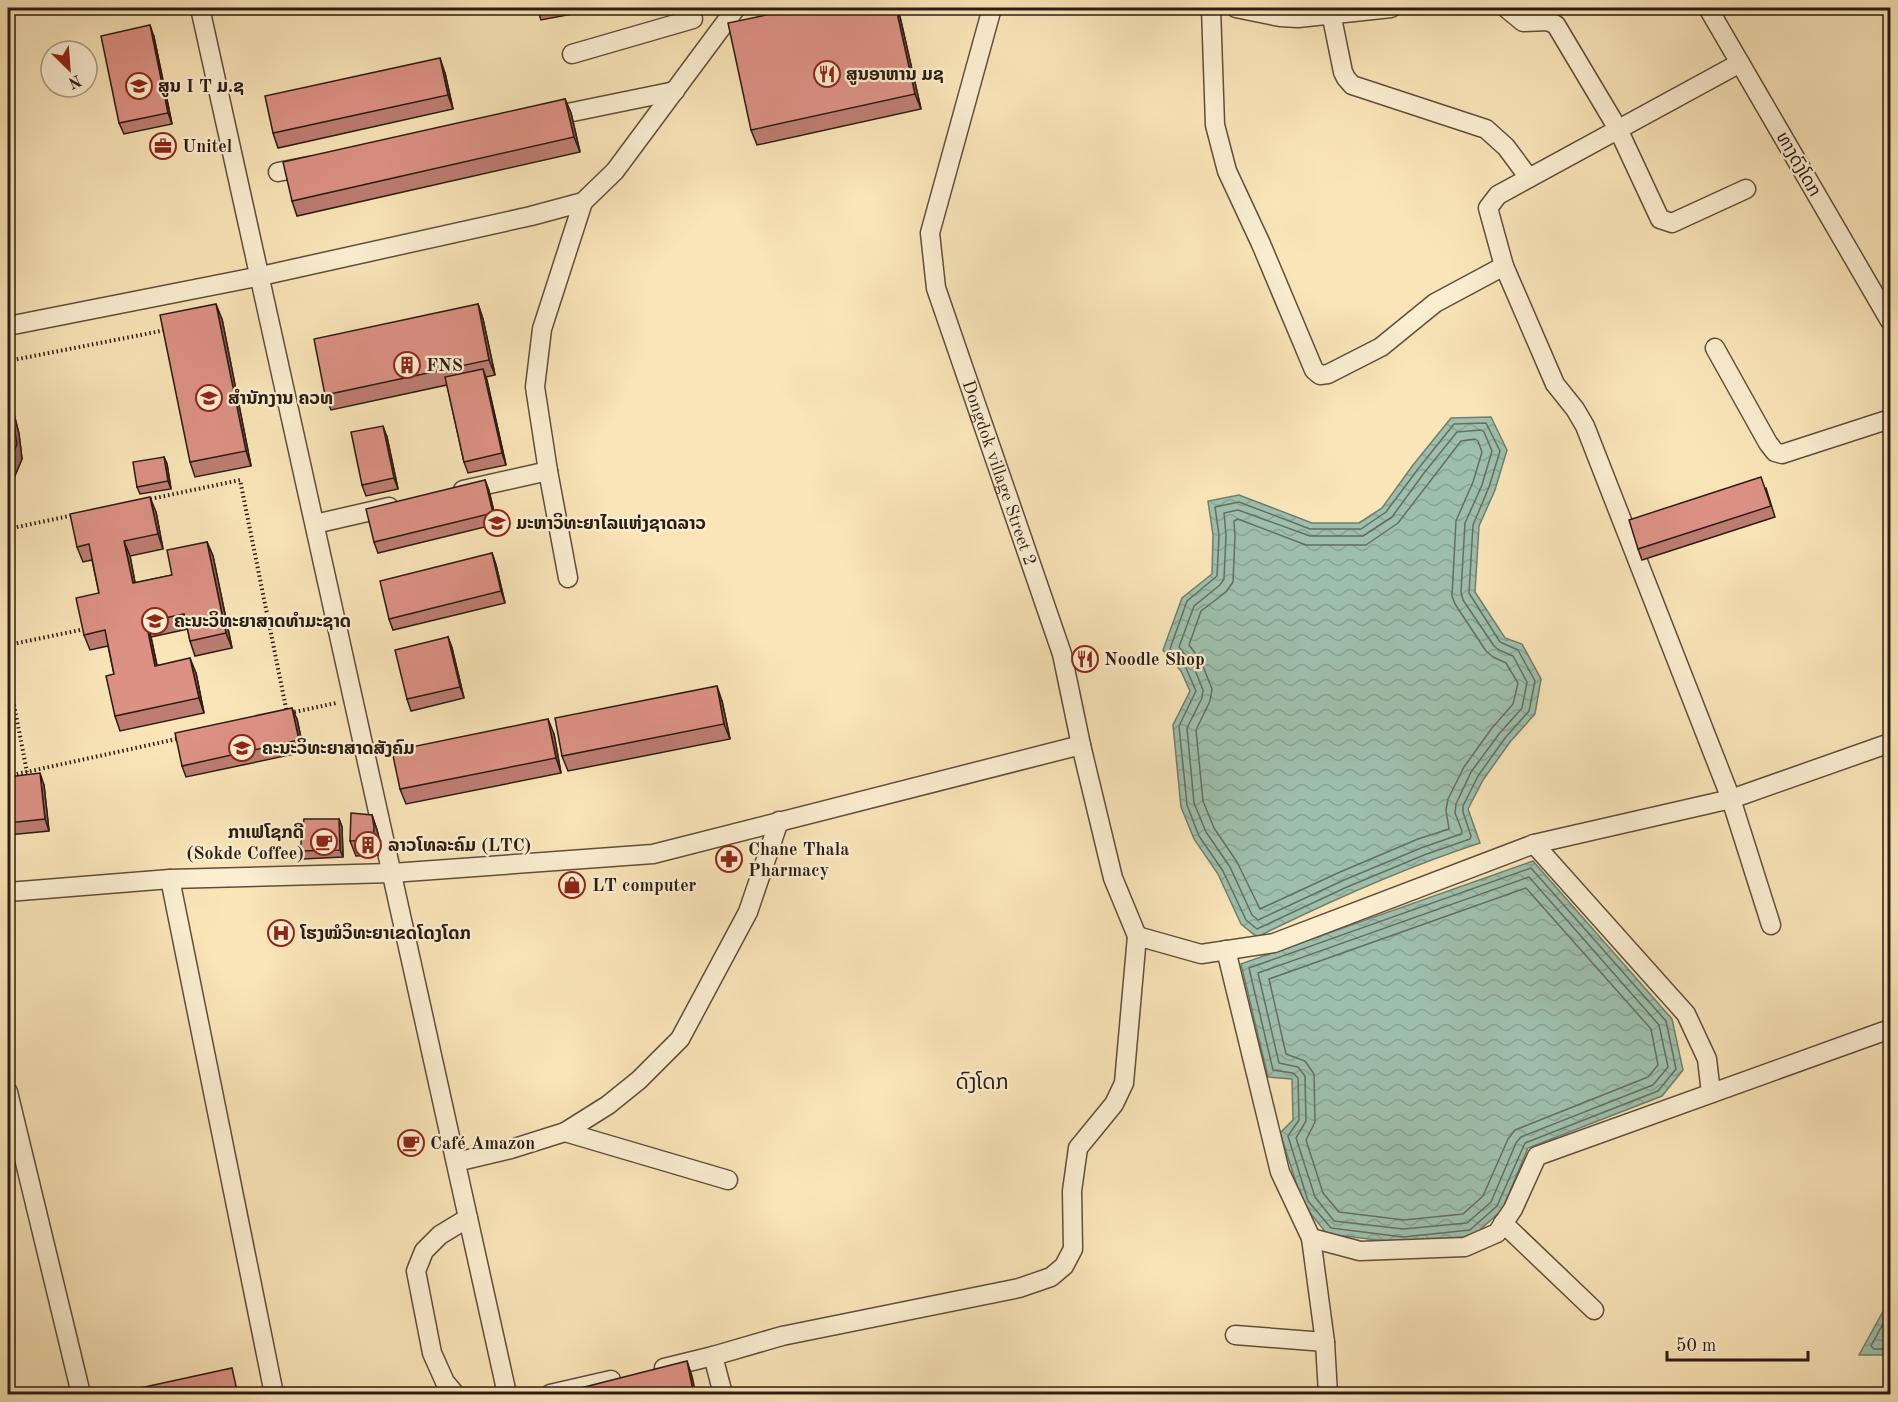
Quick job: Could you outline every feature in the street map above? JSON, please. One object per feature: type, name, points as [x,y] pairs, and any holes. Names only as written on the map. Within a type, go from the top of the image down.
[{"type":"street","points":[[200,8],[507,1395]]},
{"type":"street","points":[[568,578],[535,387],[542,330],[583,202],[615,171],[736,8]]},
{"type":"street","name":"Dongdok village Street 2","points":[[992,8],[930,233],[936,288],[1062,654],[1113,878],[1137,936]]},
{"type":"street","points":[[1211,8],[1215,125],[1227,171],[1261,244],[1314,370],[1320,375],[1328,374],[1381,347],[1435,303],[1504,266]]},
{"type":"street","points":[[1236,8],[1280,17],[1298,18],[1332,11],[1391,8]]},
{"type":"street","points":[[1506,8],[1523,22],[1548,21],[1556,25],[1618,129],[1660,219],[1672,223],[1746,189]]},
{"type":"street","name":"ທາງດົງໂດກ","points":[[1708,8],[1890,321]]},
{"type":"street","points":[[1332,11],[1343,72],[1352,85],[1486,129],[1506,147],[1529,178]]},
{"type":"street","points":[[573,54],[692,13],[712,40]]},
{"type":"street","points":[[1740,63],[1498,195],[1488,208],[1504,266],[1556,384],[1585,426],[1731,799],[1771,925]]},
{"type":"street","points":[[535,119],[675,91]]},
{"type":"street","points":[[278,172],[325,162]]},
{"type":"street","points":[[8,326],[261,276],[531,216],[583,202]]},
{"type":"street","points":[[1715,348],[1775,452],[1782,454],[1890,419]]},
{"type":"street","points":[[443,495],[548,471]]},
{"type":"street","points":[[315,524],[408,503]]},
{"type":"street","points":[[650,1371],[783,1336],[1019,1288],[1051,1277],[1064,1266],[1073,1249],[1072,1191],[1078,1148],[1114,1104],[1124,1083],[1137,936],[1201,954],[1274,943],[1534,844],[1731,799],[1890,744]]},
{"type":"street","points":[[8,892],[170,879],[392,873],[653,854],[1081,745]]},
{"type":"street","points":[[456,1162],[511,1149],[565,1132],[616,1099],[680,1040],[748,912],[779,821]]},
{"type":"street","points":[[1534,844],[1686,1014],[1707,1059],[1711,1094]]},
{"type":"street","points":[[170,879],[274,1395]]},
{"type":"street","points":[[1226,950],[1280,1172],[1311,1238],[1328,1395]]},
{"type":"street","points":[[1311,1238],[1360,1251],[1465,1247],[1497,1233],[1513,1209],[1537,1156],[1890,1029]]},
{"type":"street","points":[[8,1092],[81,1395]]},
{"type":"street","points":[[565,1132],[728,1180]]},
{"type":"street","points":[[455,1395],[432,1353],[416,1271],[424,1251],[440,1235],[468,1218]]},
{"type":"street","points":[[1503,1223],[1594,1310]]},
{"type":"street","points":[[1235,1335],[1324,1342]]},
{"type":"street","points":[[712,1356],[723,1395]]},
{"type":"street","points":[[550,1395],[628,1376]]},
{"type":"path","points":[[8,361],[166,330]]},
{"type":"path","points":[[135,502],[240,480],[288,714]]},
{"type":"path","points":[[8,529],[77,514]]},
{"type":"path","points":[[8,645],[85,629]]},
{"type":"path","points":[[8,674],[27,772]]},
{"type":"path","points":[[276,716],[354,699]]},
{"type":"path","points":[[8,776],[186,737]]},
{"type":"water","points":[[1491,417],[1507,450],[1495,490],[1479,526],[1475,592],[1505,638],[1522,644],[1541,679],[1535,714],[1510,742],[1483,780],[1468,809],[1480,843],[1367,886],[1257,937],[1241,924],[1218,874],[1194,839],[1181,807],[1173,725],[1190,691],[1181,671],[1163,650],[1182,598],[1212,574],[1213,535],[1208,501],[1239,495],[1312,523],[1359,523],[1382,508],[1451,418]]},
{"type":"water","points":[[1533,861],[1672,1019],[1683,1070],[1662,1096],[1528,1148],[1502,1210],[1473,1236],[1403,1243],[1327,1234],[1303,1204],[1280,1133],[1293,1120],[1292,1079],[1268,1077],[1241,964]]},
{"type":"water","points":[[1890,1299],[1890,1355],[1859,1355]]},
{"type":"building","name":"ສູນອາຫານ ມຊ","points":[[799,8],[896,8],[915,94],[751,130],[728,23]]},
{"type":"building","name":"ສູນ I T ມ.ຊ","points":[[150,25],[168,113],[119,123],[101,36]]},
{"type":"building","points":[[440,58],[448,95],[273,133],[265,96]]},
{"type":"building","points":[[565,99],[574,137],[292,201],[283,162]]},
{"type":"building","name":"ສຳນັກງານ ຄວທ","points":[[216,304],[246,451],[190,462],[160,315]]},
{"type":"building","name":"FNS","points":[[478,304],[489,360],[325,395],[314,339]]},
{"type":"building","points":[[483,369],[502,453],[464,462],[445,377]]},
{"type":"building","points":[[8,396],[17,444],[9,463],[8,463]]},
{"type":"building","points":[[383,426],[394,478],[362,485],[351,432]]},
{"type":"building","points":[[164,457],[168,481],[137,487],[133,462]]},
{"type":"building","points":[[1761,477],[1771,506],[1638,549],[1629,520]]},
{"type":"building","points":[[485,480],[493,513],[374,542],[366,509]]},
{"type":"building","name":"ຄະນະວິທະຍາສາດທຳມະຊາດ","points":[[150,497],[158,534],[124,541],[133,583],[172,575],[167,550],[207,542],[226,633],[190,641],[184,614],[146,622],[155,666],[190,658],[199,698],[115,716],[106,676],[114,674],[105,630],[84,635],[76,598],[99,593],[89,544],[77,547],[70,514]]},
{"type":"building","points":[[492,553],[501,591],[389,619],[380,581]]},
{"type":"building","points":[[448,637],[460,687],[407,699],[395,650]]},
{"type":"building","points":[[717,686],[724,724],[562,756],[555,718]]},
{"type":"building","name":"ຄະນະວິທະຍາສາດສັງຄົມ","points":[[292,708],[299,740],[182,766],[175,733]]},
{"type":"building","points":[[548,719],[556,758],[400,789],[392,751]]},
{"type":"building","points":[[40,773],[45,819],[8,823],[8,777]]},
{"type":"building","points":[[351,813],[372,815],[373,840],[350,841]]},
{"type":"building","name":"ກາເຟໂຊກດີ (Sokde Coffee)","points":[[304,819],[339,819],[340,850],[300,851]]},
{"type":"building","points":[[687,1361],[694,1395],[553,1395]]},
{"type":"building","points":[[232,1368],[238,1395],[108,1395]]},
{"type":"place","name":"ສູນອາຫານ ມຊ","points":[[827,74]]},
{"type":"place","name":"ສູນ I T ມ.ຊ","points":[[139,86]]},
{"type":"place","name":"Unitel","points":[[163,146]]},
{"type":"place","name":"FNS","points":[[407,365]]},
{"type":"place","name":"ສຳນັກງານ ຄວທ","points":[[209,398]]},
{"type":"place","name":"ມະຫາວິທະຍາໄລແຫ່ງຊາດລາວ","points":[[497,523]]},
{"type":"place","name":"ຄະນະວິທະຍາສາດທຳມະຊາດ","points":[[155,621]]},
{"type":"place","name":"Noodle Shop","points":[[1085,659]]},
{"type":"place","name":"ຄະນະວິທະຍາສາດສັງຄົມ","points":[[242,748]]},
{"type":"place","name":"ກາເຟໂຊກດີ (Sokde Coffee)","points":[[324,842]]},
{"type":"place","name":"ລາວໂທລະຄົມ (LTC)","points":[[368,845]]},
{"type":"place","name":"Chane Thala Pharmacy","points":[[729,859]]},
{"type":"place","name":"LT computer","points":[[572,885]]},
{"type":"place","name":"ໂຮງໝໍວິທະຍາເຂດໂດງໂດກ","points":[[281,933]]},
{"type":"place","name":"Café Amazon","points":[[411,1143]]},
{"type":"district","name":"ດົງໂດກ","points":[[982,1082]]}]
